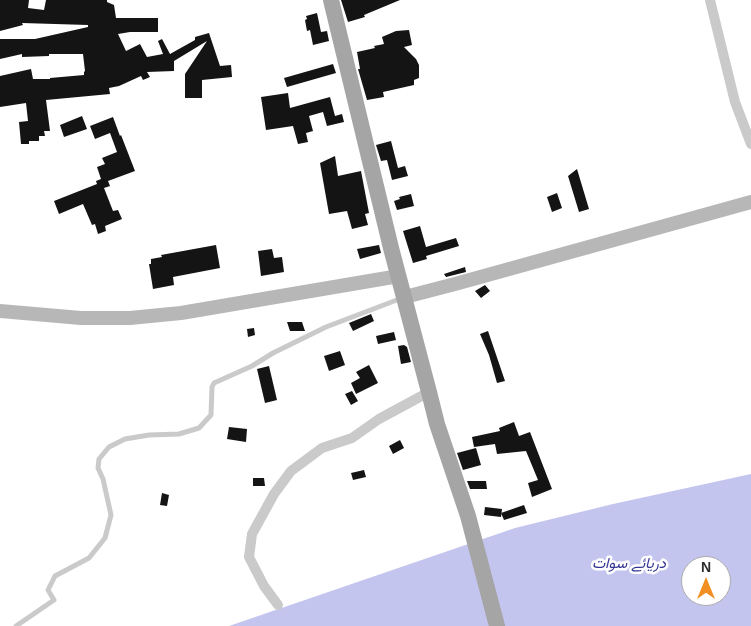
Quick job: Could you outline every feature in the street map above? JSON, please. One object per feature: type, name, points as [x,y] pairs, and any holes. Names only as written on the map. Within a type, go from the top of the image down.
[{"type":"main road","points":[[331,0],[429,392],[468,516],[498,626]]},
{"type":"main road","points":[[405,297],[751,202]]},
{"type":"main road","points":[[0,311],[81,318],[138,317],[181,313],[399,276]]},
{"type":"street","points":[[710,0],[735,102],[751,144]]},
{"type":"street","points":[[278,605],[264,586],[248,557],[252,534],[274,494],[291,471],[322,448],[352,438],[379,420],[429,392]]},
{"type":"lane","points":[[16,626],[54,600],[48,590],[55,576],[89,558],[105,538],[111,515],[103,479],[98,468],[99,459],[109,447],[125,439],[149,435],[180,434],[199,428],[211,415],[212,387],[214,383],[252,366],[273,353],[326,327],[405,297]]},
{"type":"water","name":"دریائے سوات","points":[[751,474],[751,626],[229,626],[515,528],[613,504]]},
{"type":"building","points":[[0,0],[29,0],[28,8],[44,10],[46,0],[107,0],[107,2],[114,5],[116,18],[158,18],[158,32],[118,34],[126,51],[140,44],[147,57],[163,54],[158,41],[162,39],[170,54],[195,40],[195,37],[209,33],[220,66],[231,65],[232,77],[202,80],[202,98],[185,98],[185,74],[207,41],[174,61],[174,71],[147,72],[150,77],[143,80],[141,76],[119,86],[109,88],[110,94],[46,100],[50,131],[44,131],[45,136],[39,136],[39,141],[29,141],[29,144],[21,144],[19,122],[28,121],[26,103],[0,107],[0,76],[31,69],[33,79],[84,75],[83,54],[49,54],[49,56],[22,57],[22,54],[0,59],[0,39],[35,39],[88,27],[88,25],[22,23],[23,25],[0,31]]},
{"type":"building","points":[[341,0],[400,0],[364,15],[365,17],[348,22]]},
{"type":"building","points":[[317,13],[321,32],[327,31],[329,41],[313,45],[310,30],[307,31],[305,20],[307,19],[306,16]]},
{"type":"building","points":[[409,30],[412,45],[404,47],[416,59],[419,65],[419,78],[414,80],[414,85],[383,92],[384,97],[367,100],[358,69],[360,69],[357,52],[384,44],[382,37],[396,31]]},
{"type":"building","points":[[333,64],[336,73],[287,87],[284,78]]},
{"type":"building","points":[[288,93],[290,108],[330,97],[335,116],[342,114],[344,122],[327,126],[323,112],[309,116],[313,131],[306,133],[308,142],[298,144],[293,126],[266,130],[261,97]]},
{"type":"building","points":[[82,116],[87,129],[64,137],[60,125]]},
{"type":"building","points":[[113,117],[135,171],[108,181],[110,186],[104,188],[113,211],[118,210],[122,219],[105,226],[106,231],[98,234],[95,224],[92,225],[83,204],[59,214],[54,201],[97,184],[96,181],[101,179],[97,167],[105,164],[102,158],[117,152],[110,133],[95,139],[90,126]]},
{"type":"building","points":[[391,141],[398,168],[405,166],[408,176],[392,180],[387,160],[381,161],[376,145]]},
{"type":"building","points":[[335,156],[338,176],[361,171],[369,213],[365,214],[368,225],[352,229],[347,211],[329,214],[320,163]]},
{"type":"building","points":[[577,169],[589,209],[579,212],[568,176]]},
{"type":"building","points":[[557,193],[562,208],[552,212],[547,197]]},
{"type":"building","points":[[411,194],[414,206],[397,210],[394,201],[400,199],[399,197]]},
{"type":"building","points":[[420,226],[426,247],[456,238],[459,246],[426,256],[427,259],[413,263],[403,231]]},
{"type":"building","points":[[216,245],[220,268],[173,277],[174,285],[153,289],[149,264],[151,264],[151,259],[162,257],[161,255]]},
{"type":"building","points":[[379,245],[381,253],[360,259],[357,249]]},
{"type":"building","points":[[272,249],[274,258],[282,257],[284,272],[261,276],[258,251]]},
{"type":"building","points":[[465,267],[466,272],[446,277],[444,274]]},
{"type":"building","points":[[485,285],[490,291],[481,298],[475,291]]},
{"type":"building","points":[[371,314],[374,321],[353,331],[349,323]]},
{"type":"building","points":[[287,322],[302,322],[305,331],[290,331]]},
{"type":"building","points":[[254,328],[255,335],[248,337],[247,329]]},
{"type":"building","points":[[488,331],[505,381],[497,383],[489,355],[480,334]]},
{"type":"building","points":[[394,332],[396,340],[378,344],[376,336]]},
{"type":"building","points":[[404,345],[407,347],[411,362],[401,364],[398,346]]},
{"type":"building","points":[[340,351],[345,365],[329,371],[324,356]]},
{"type":"building","points":[[369,365],[378,383],[356,394],[351,383],[360,378],[356,372]]},
{"type":"building","points":[[269,366],[277,400],[265,403],[257,369]]},
{"type":"building","points":[[352,391],[358,401],[351,405],[345,394]]},
{"type":"building","points":[[514,422],[519,436],[530,432],[552,489],[532,497],[528,483],[538,480],[526,451],[497,454],[495,444],[474,447],[472,437],[500,431],[499,428]]},
{"type":"building","points":[[229,427],[247,429],[246,442],[227,439]]},
{"type":"building","points":[[400,440],[404,448],[393,454],[389,446]]},
{"type":"building","points":[[476,448],[481,465],[463,470],[457,453]]},
{"type":"building","points":[[364,470],[366,477],[353,480],[351,473]]},
{"type":"building","points":[[253,478],[264,478],[265,486],[253,486]]},
{"type":"building","points":[[467,481],[486,481],[487,489],[470,489]]},
{"type":"building","points":[[162,493],[169,495],[167,506],[160,505]]},
{"type":"building","points":[[524,505],[527,513],[504,520],[501,513]]},
{"type":"building","points":[[485,507],[502,509],[501,517],[484,515]]}]
